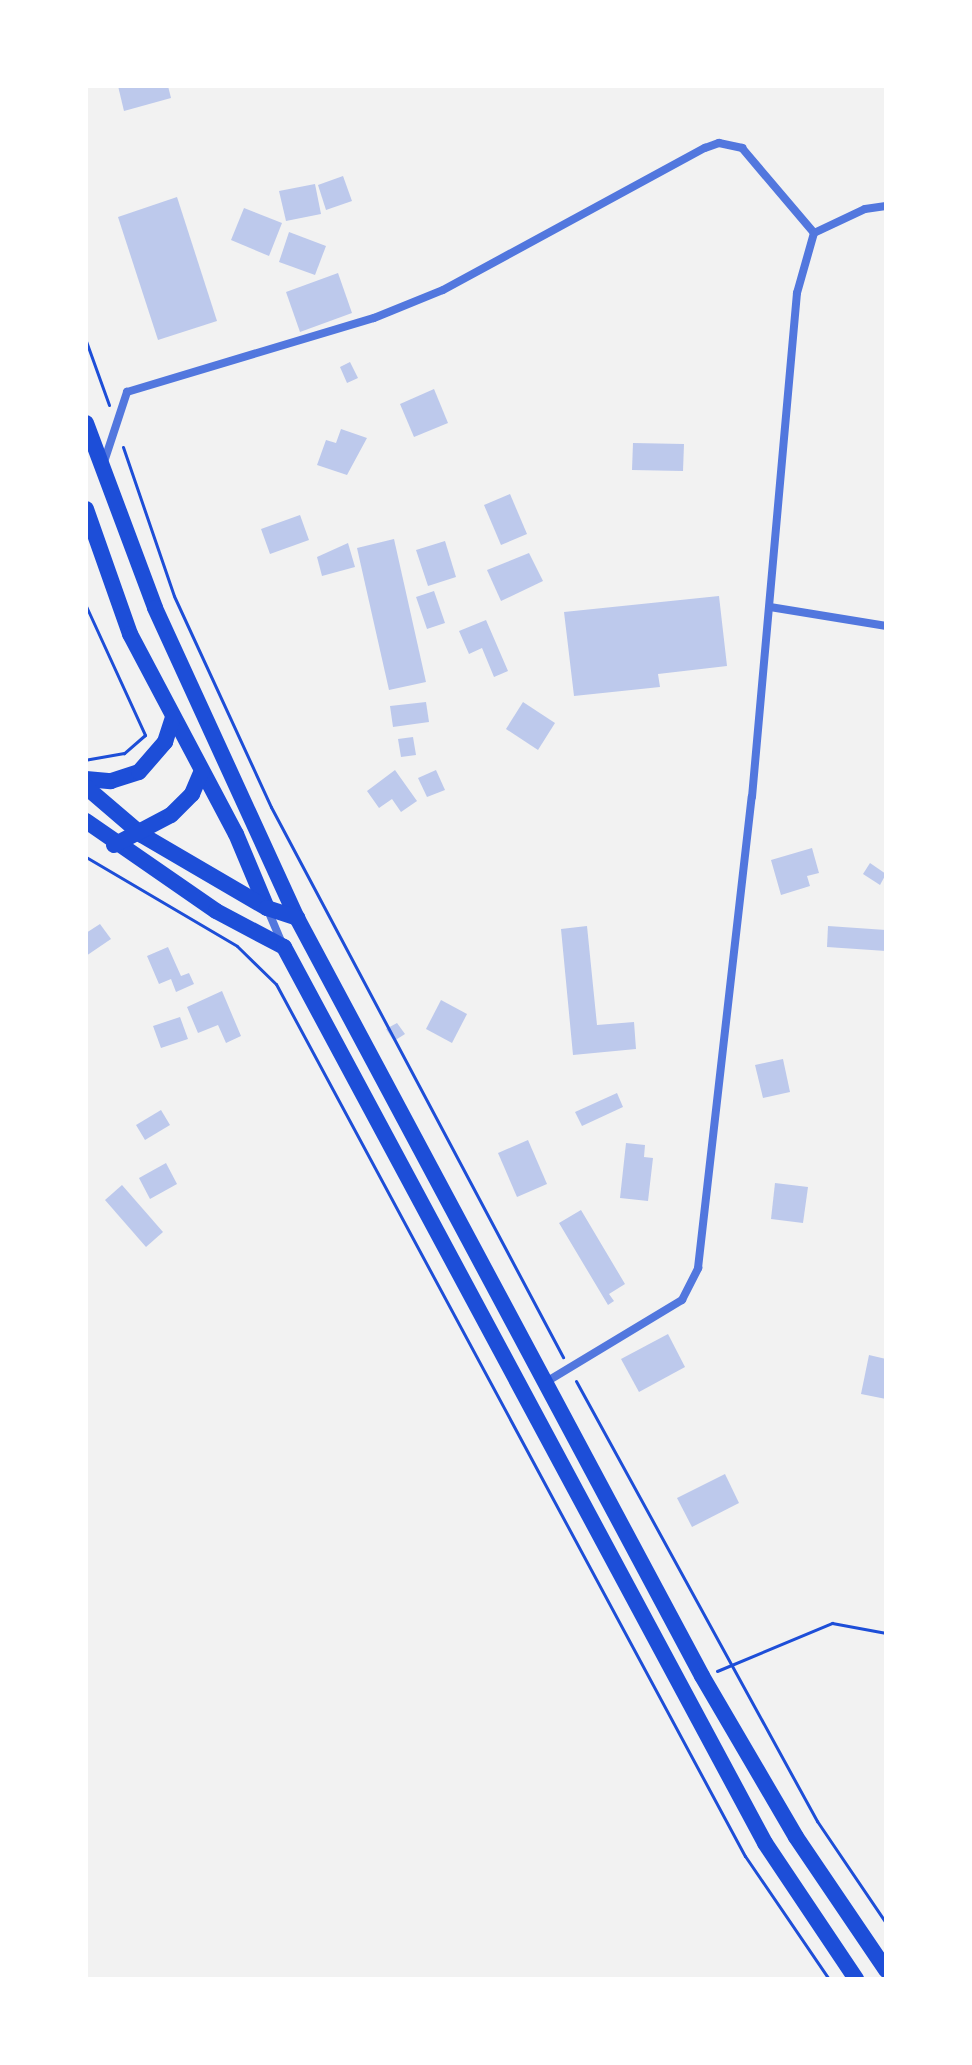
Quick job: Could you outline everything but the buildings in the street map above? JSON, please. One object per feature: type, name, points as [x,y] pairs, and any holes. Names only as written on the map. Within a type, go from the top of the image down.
[{"type":"main road","points":[[86,423],[101,471],[155,608],[297,918],[702,1676],[796,1837],[886,1970]]},
{"type":"main road","points":[[86,509],[130,634],[202,771],[267,908]]},
{"type":"main road","points":[[86,779],[111,781],[139,772],[165,742],[173,717]]},
{"type":"main road","points":[[114,845],[142,835],[192,794],[202,771]]},
{"type":"main road","points":[[86,787],[142,835],[267,908],[297,918]]},
{"type":"main road","points":[[86,821],[114,845],[284,947],[765,1843],[856,1979]]},
{"type":"street","points":[[101,471],[114,420],[127,392],[374,318],[443,290],[719,143],[742,148],[754,157],[814,233]]},
{"type":"street","points":[[545,1382],[682,1300],[698,1268],[721,1094],[770,607],[797,293],[814,233],[865,209],[886,206]]},
{"type":"street","points":[[770,607],[886,626]]},
{"type":"street","points":[[267,908],[284,947]]},
{"type":"path","points":[[86,341],[174,596],[271,807],[568,1367],[817,1821],[886,1923]]},
{"type":"path","points":[[86,606],[145,735],[124,753],[86,760]]},
{"type":"path","points":[[86,857],[237,946],[276,984],[745,1856],[829,1979]]},
{"type":"path","points":[[702,1676],[733,1666],[832,1623],[886,1633]]}]
